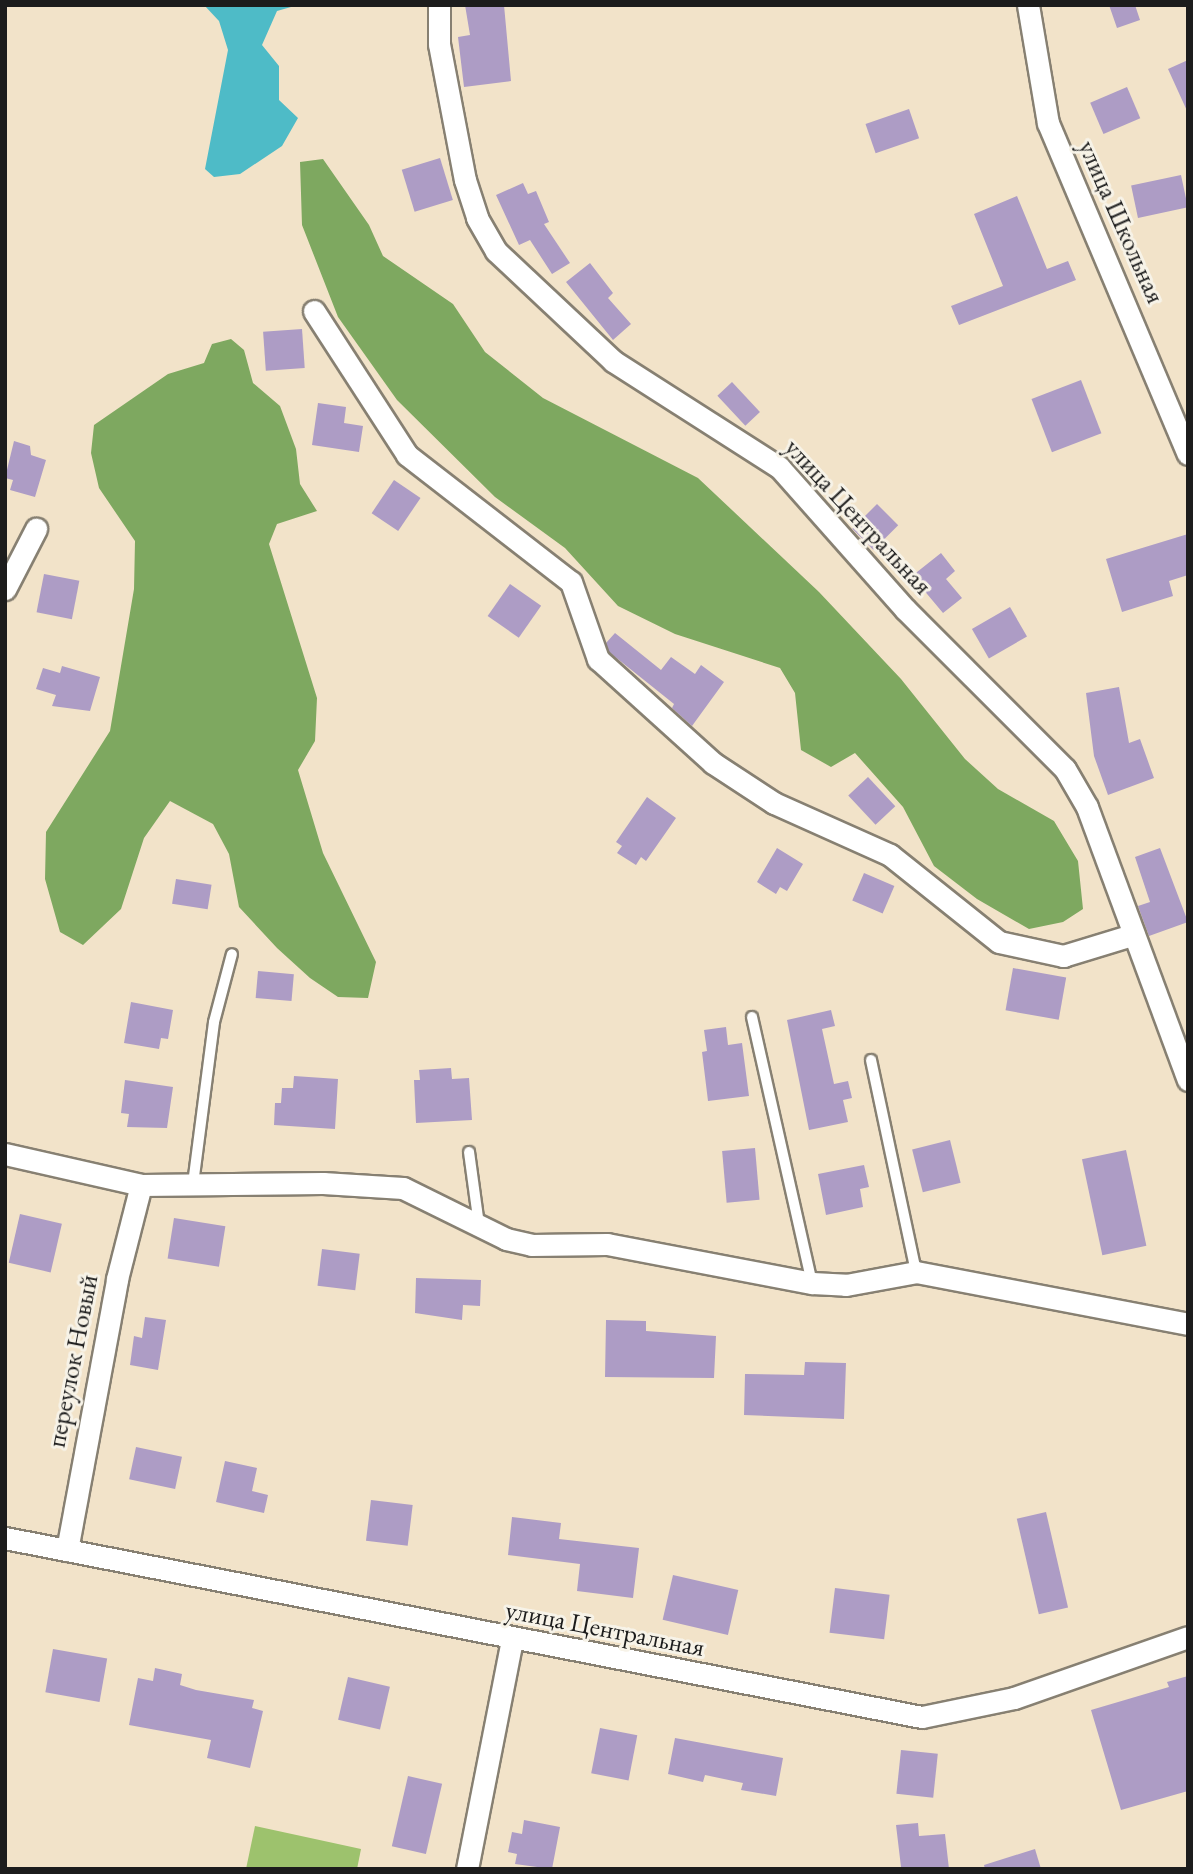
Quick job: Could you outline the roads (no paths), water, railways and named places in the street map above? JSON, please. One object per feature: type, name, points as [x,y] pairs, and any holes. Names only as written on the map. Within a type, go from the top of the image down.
[{"type":"street","name":"улица Центральная","points":[[439,5],[439,44],[465,180],[477,218],[496,251],[613,361],[779,467],[905,609],[1049,751],[1083,797],[1188,1080]]},
{"type":"street","name":"улица Школьная","points":[[1028,5],[1048,123],[1188,454]]},
{"type":"street","points":[[314,311],[407,455],[571,582],[598,659],[713,763],[774,803],[890,855],[958,914],[999,942],[1063,956],[1132,935]]},
{"type":"street","points":[[5,589],[36,528]]},
{"type":"street","points":[[5,1154],[141,1185],[323,1182],[403,1188],[479,1225],[531,1245],[607,1244],[812,1283],[846,1284],[916,1272],[1188,1324]]},
{"type":"street","name":"переулок Новый","points":[[67,1550],[117,1279],[141,1185]]},
{"type":"street","name":"улица Центральная","points":[[5,1538],[512,1640],[922,1717],[1014,1698],[1188,1637]]},
{"type":"street","points":[[467,1869],[512,1640]]},
{"type":"lane","points":[[193,1184],[214,1022],[232,954]]},
{"type":"lane","points":[[752,1017],[812,1283]]},
{"type":"lane","points":[[871,1060],[916,1272]]},
{"type":"lane","points":[[469,1152],[479,1225]]},
{"type":"water","points":[[204,5],[298,5],[277,11],[262,45],[279,66],[279,100],[298,118],[282,146],[240,174],[214,177],[205,169],[228,50],[219,21]]}]
